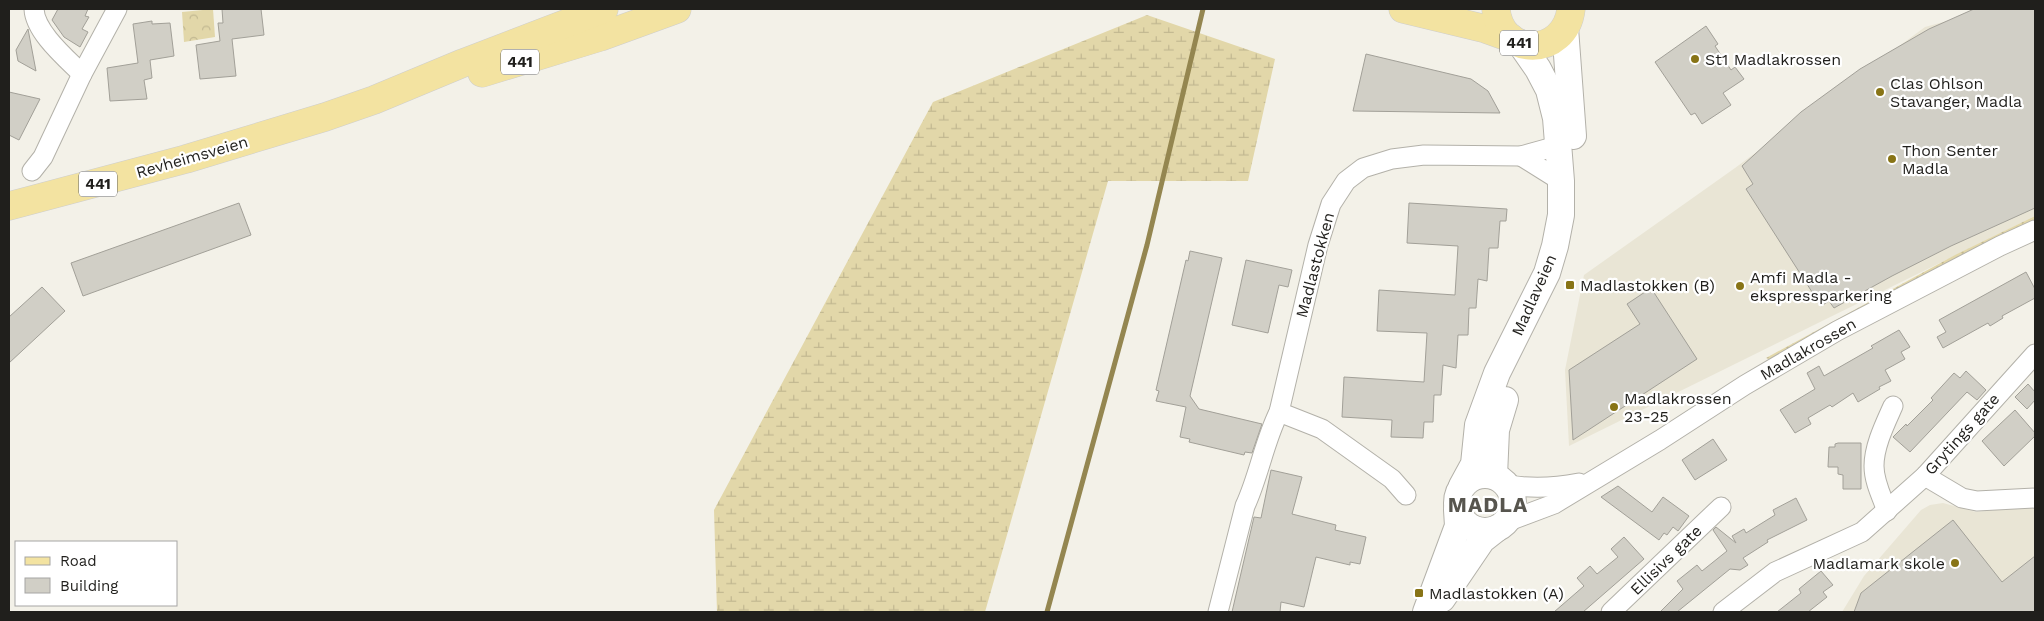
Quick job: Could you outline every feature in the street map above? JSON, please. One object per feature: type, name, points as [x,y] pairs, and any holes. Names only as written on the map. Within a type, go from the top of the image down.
[{"type":"main road","name":"Revheimsveien","points":[[374,100],[463,63],[604,9]]},
{"type":"main road","name":"Revheimsveien","points":[[9,206],[186,160],[374,100],[514,64],[677,9]]},
{"type":"main road","name":"441","points":[[1402,9],[1486,29],[1530,46],[1550,42],[1572,16]]},
{"type":"main road","name":"441","points":[[1496,9],[1498,21],[1503,30],[1515,41]]},
{"type":"main road","name":"Madlaveien","points":[[1501,480],[1496,430],[1503,406],[1515,375],[1559,285],[1569,259],[1574,235],[1575,170],[1572,16]]},
{"type":"main road","name":"Madlaveien","points":[[1426,612],[1458,526],[1460,498],[1474,464],[1478,425],[1497,373],[1547,273],[1556,246],[1561,215],[1561,181],[1556,118],[1549,90],[1538,69],[1515,41]]},
{"type":"main road","points":[[1434,612],[1482,540],[1501,526],[1512,514],[1514,504],[1512,494],[1501,480],[1474,476],[1460,498],[1463,522],[1471,528],[1486,532],[1501,526]]},
{"type":"street","points":[[34,9],[34,16],[40,29],[82,74]]},
{"type":"street","points":[[32,172],[44,157],[82,74],[117,9]]},
{"type":"street","name":"Madlastokken","points":[[1218,612],[1245,506],[1279,412],[1318,245],[1331,204],[1346,181],[1363,168],[1392,159],[1424,155],[1521,156],[1557,146]]},
{"type":"street","points":[[1521,156],[1561,181]]},
{"type":"street","name":"Madlakrossen","points":[[1501,526],[1554,504],[1660,440],[1745,385],[1838,331],[2000,246],[2035,230]]},
{"type":"street","name":"Grytings gate","points":[[1723,612],[1775,572],[1862,532],[1925,476],[2035,354]]},
{"type":"street","points":[[1887,511],[1878,486],[1874,466],[1881,433],[1893,406]]},
{"type":"street","points":[[1279,412],[1322,429],[1392,479],[1406,495]]},
{"type":"street","points":[[1925,476],[1947,491],[1962,498],[1977,501],[2035,498]]},
{"type":"street","name":"Madlakrossen","points":[[1501,480],[1527,488],[1552,488],[1588,482]]},
{"type":"street","name":"Ellisivs gate","points":[[1611,612],[1721,507]]},
{"type":"shaded area","points":[[1991,9],[2035,9],[2035,216],[1569,446],[1565,370],[1584,275],[1735,168],[1925,27]]},
{"type":"shaded area","name":"Madlamark skole","points":[[1943,503],[1976,512],[2035,506],[2035,612],[1842,612],[1864,576],[1921,510],[1930,505]]},
{"type":"green space","points":[[213,9],[215,37],[184,42],[182,12]]},
{"type":"green space","points":[[1147,15],[1275,59],[1248,181],[1108,181],[985,612],[717,612],[714,510],[933,102]]},
{"type":"green space","points":[[2035,216],[2035,223],[1771,360],[1766,358],[1955,255]]},
{"type":"building","points":[[58,9],[88,9],[85,16],[89,17],[82,29],[88,32],[80,47],[64,37],[52,20]]},
{"type":"building","points":[[222,9],[261,9],[264,35],[232,39],[236,76],[200,79],[196,45],[220,41],[218,23],[223,23]]},
{"type":"building","name":"Thon Senter Madla","points":[[1974,9],[2035,9],[2035,208],[1951,246],[1834,308],[1829,301],[1821,306],[1746,189],[1753,184],[1742,166],[1801,112],[1860,69],[1929,29]]},
{"type":"building","points":[[152,21],[152,24],[170,23],[174,56],[150,60],[152,78],[144,80],[147,99],[110,101],[107,68],[138,63],[133,24]]},
{"type":"building","points":[[1706,26],[1718,44],[1715,46],[1731,70],[1735,67],[1744,79],[1723,93],[1731,105],[1702,124],[1695,113],[1691,115],[1655,62]]},
{"type":"building","points":[[28,29],[36,71],[18,61],[16,50]]},
{"type":"building","points":[[1366,54],[1471,79],[1488,91],[1500,113],[1353,111]]},
{"type":"building","points":[[9,92],[40,99],[19,140],[9,135]]},
{"type":"building","points":[[239,203],[251,235],[83,296],[71,263]]},
{"type":"building","points":[[1409,203],[1507,209],[1506,221],[1500,221],[1498,248],[1489,248],[1487,281],[1478,279],[1476,308],[1469,308],[1468,335],[1458,335],[1456,368],[1443,365],[1441,395],[1434,395],[1433,422],[1424,422],[1423,438],[1391,437],[1392,420],[1342,417],[1344,377],[1424,382],[1427,333],[1377,331],[1379,290],[1455,295],[1458,246],[1407,243]]},
{"type":"building","points":[[1190,251],[1222,258],[1190,396],[1199,409],[1262,424],[1252,453],[1245,452],[1244,455],[1189,442],[1190,439],[1180,437],[1186,407],[1156,401],[1159,391],[1156,390],[1186,260],[1188,261]]},
{"type":"building","points":[[1246,260],[1292,270],[1288,287],[1279,285],[1268,333],[1232,325]]},
{"type":"building","points":[[2026,272],[2035,289],[2035,298],[2002,316],[2003,318],[1990,326],[1988,323],[1943,348],[1937,337],[1946,332],[1939,320]]},
{"type":"building","points":[[42,287],[65,311],[9,363],[9,317]]},
{"type":"building","points":[[1651,288],[1697,359],[1573,440],[1569,370],[1640,324],[1627,304]]},
{"type":"building","points":[[1899,330],[1910,347],[1901,352],[1905,359],[1885,370],[1891,381],[1858,402],[1853,393],[1832,407],[1830,405],[1808,418],[1811,424],[1795,433],[1780,410],[1815,389],[1807,373],[1819,366],[1824,376],[1873,348],[1871,346]]},
{"type":"building","points":[[1966,371],[1986,390],[1977,400],[1967,392],[1910,452],[1893,437],[1933,400],[1931,398],[1954,373],[1960,378]]},
{"type":"building","points":[[2028,384],[2035,392],[2035,400],[2027,409],[2015,397]]},
{"type":"building","points":[[2015,410],[2035,433],[2035,436],[2004,466],[1982,441]]},
{"type":"building","points":[[1713,439],[1727,460],[1695,480],[1682,460]]},
{"type":"building","points":[[1861,443],[1861,489],[1843,489],[1843,475],[1838,474],[1838,467],[1828,467],[1829,447],[1835,447],[1835,444]]},
{"type":"building","points":[[1271,470],[1302,477],[1292,514],[1336,525],[1335,530],[1366,537],[1360,564],[1350,562],[1350,565],[1316,557],[1304,607],[1281,602],[1280,612],[1232,612],[1254,517],[1261,518]]},
{"type":"building","points":[[1618,486],[1652,512],[1663,497],[1689,516],[1678,531],[1673,527],[1667,535],[1664,533],[1659,540],[1601,497]]},
{"type":"building","points":[[1796,498],[1807,520],[1767,540],[1768,542],[1743,558],[1748,565],[1740,570],[1730,569],[1677,612],[1660,612],[1683,589],[1677,581],[1697,565],[1702,571],[1727,551],[1713,530],[1716,527],[1736,543],[1732,536],[1744,529],[1746,533],[1775,515],[1773,510]]},
{"type":"building","points":[[1953,520],[2002,582],[2035,556],[2035,612],[1854,612],[1861,593]]},
{"type":"building","points":[[1624,537],[1644,559],[1583,612],[1554,612],[1584,586],[1577,578],[1590,566],[1597,574],[1618,557],[1611,549]]},
{"type":"building","points":[[1821,571],[1833,585],[1823,592],[1827,597],[1808,612],[1777,612],[1801,593],[1799,589]]},
{"type":"waterway","points":[[1047,612],[1147,245],[1203,9]]},
{"type":"place","name":"St1 Madlakrossen","points":[[1695,59]]},
{"type":"place","name":"Clas Ohlson Stavanger, Madla","points":[[1880,92]]},
{"type":"place","name":"Thon Senter Madla","points":[[1892,159]]},
{"type":"place","name":"Madlastokken (B)","points":[[1570,285]]},
{"type":"place","name":"Amfi Madla - ekspressparkering","points":[[1740,286]]},
{"type":"place","name":"Madlakrossen 23-25","points":[[1614,407]]},
{"type":"place","name":"Madlamark skole","points":[[1955,563]]},
{"type":"place","name":"Madlastokken (A)","points":[[1419,593]]},
{"type":"district","name":"MADLA","points":[[1488,504]]}]
